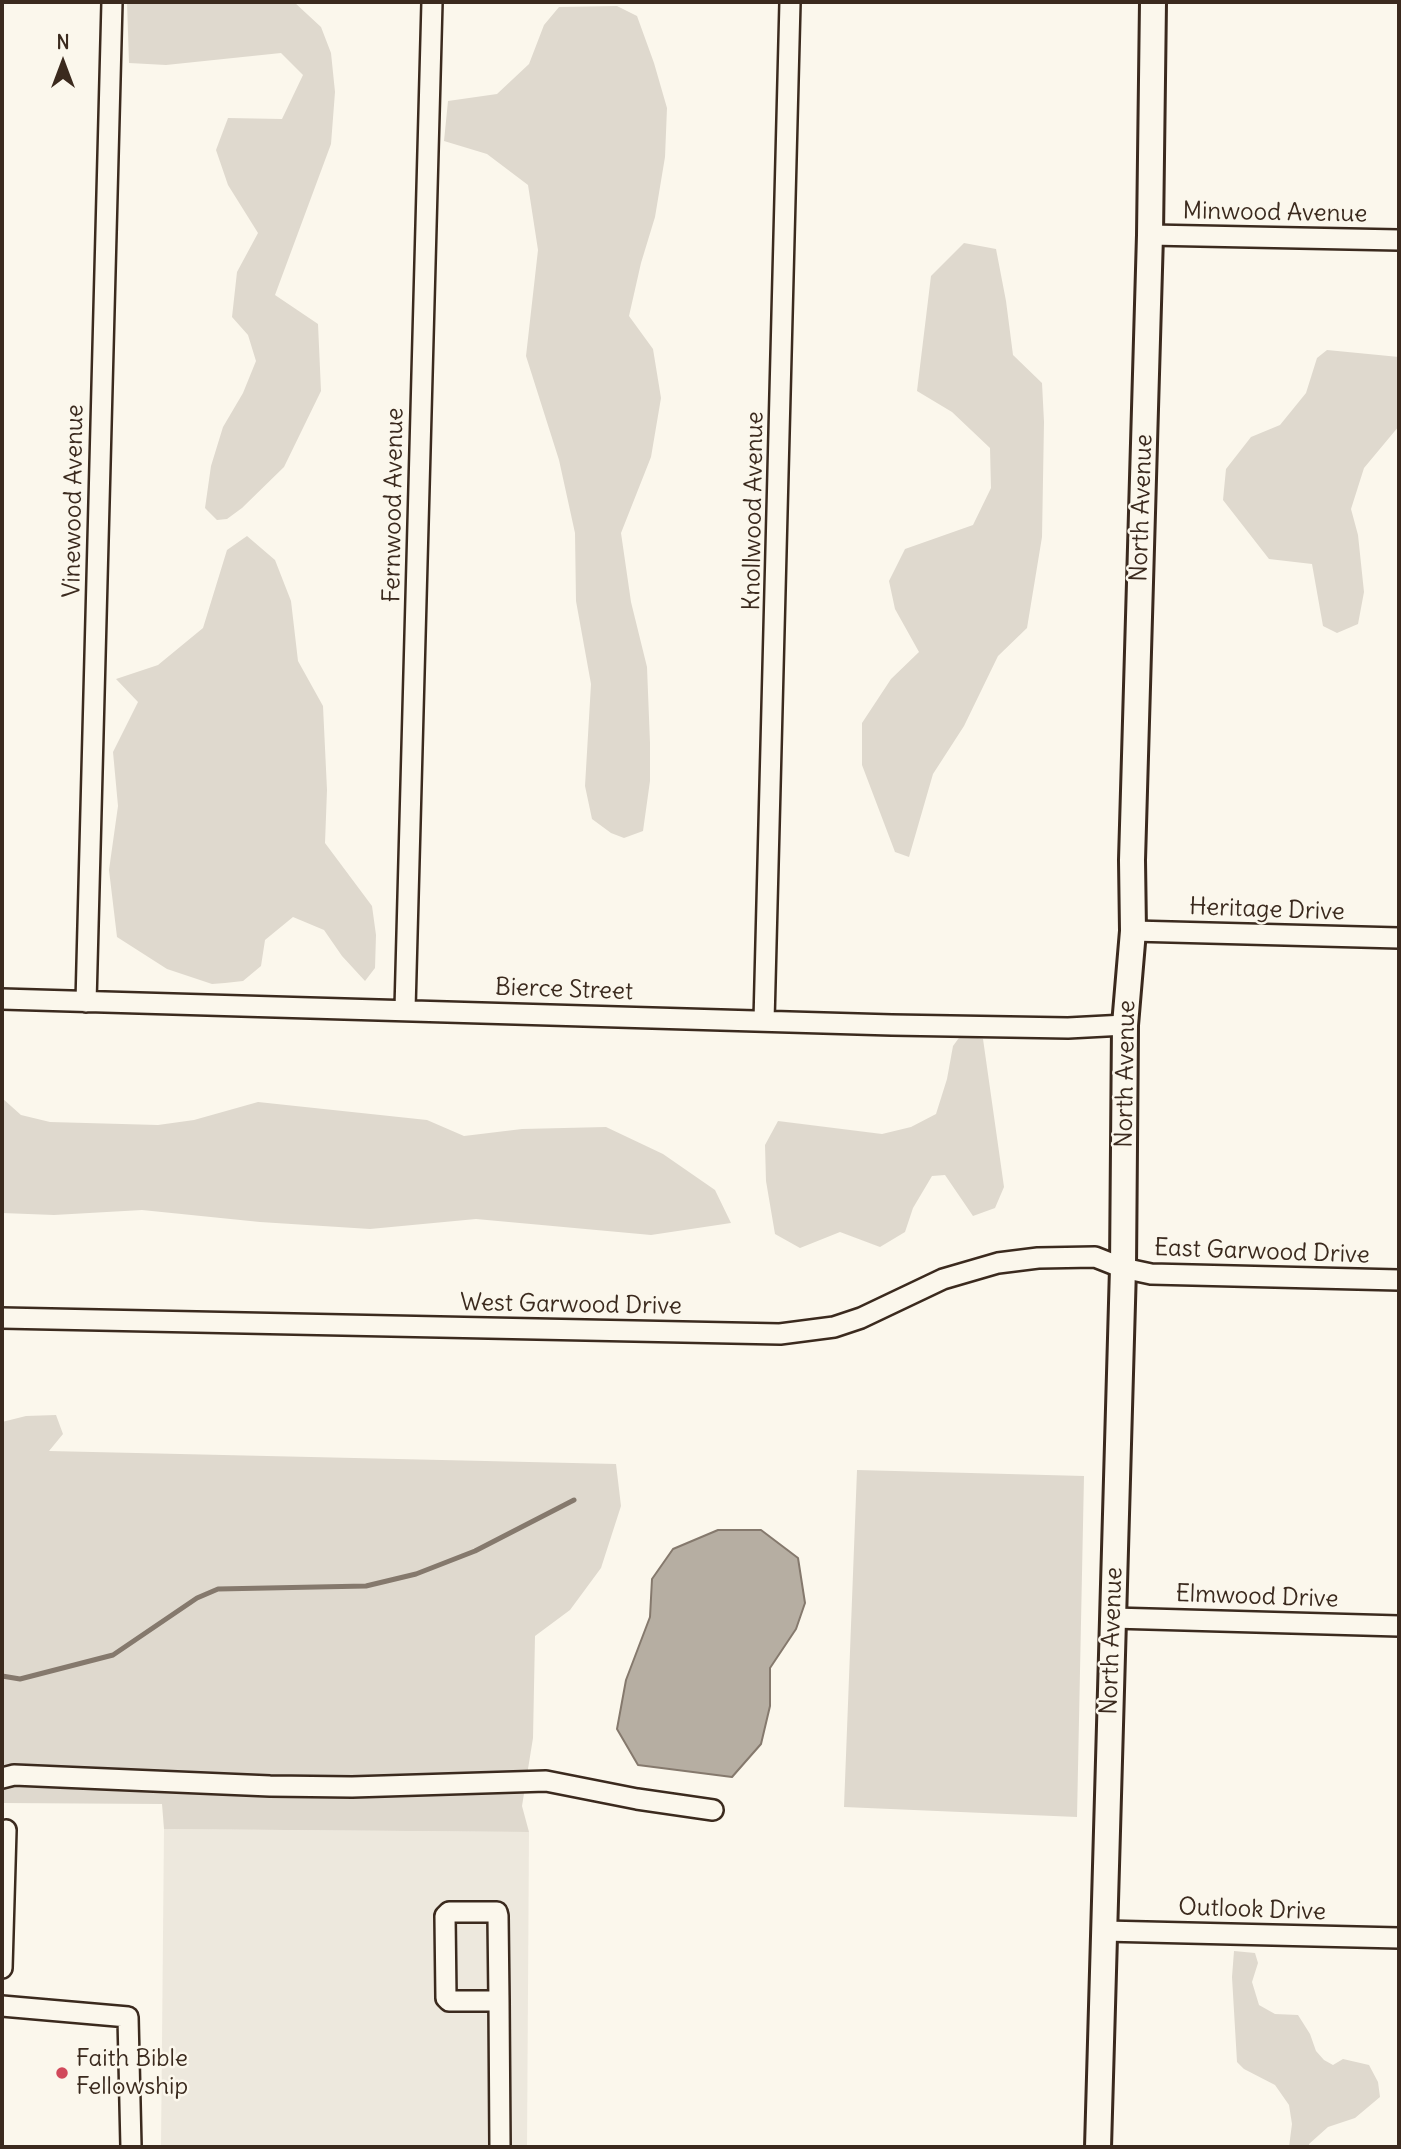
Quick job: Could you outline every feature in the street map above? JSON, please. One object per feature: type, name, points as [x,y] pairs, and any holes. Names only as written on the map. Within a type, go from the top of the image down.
[{"type":"main road","name":"North Avenue","points":[[1098,2147],[1123,1268],[1125,1025],[1133,931],[1132,860],[1150,235],[1153,2]]},
{"type":"street","name":"Vinewood Avenue","points":[[86,1002],[111,2]]},
{"type":"street","name":"Fernwood Avenue","points":[[405,1009],[432,2]]},
{"type":"street","name":"Knollwood Avenue","points":[[764,1021],[790,2]]},
{"type":"street","name":"Minwood Avenue","points":[[1150,235],[1399,240]]},
{"type":"street","name":"Heritage Drive","points":[[1133,931],[1399,938]]},
{"type":"street","name":"Bierce Street","points":[[2,999],[764,1021],[1068,1028],[1125,1025]]},
{"type":"street","name":"West Garwood Drive","points":[[2,1318],[780,1334],[834,1327],[862,1318],[943,1279],[998,1263],[1038,1258],[1095,1257],[1123,1268]]},
{"type":"street","name":"East Garwood Drive","points":[[1123,1268],[1151,1274],[1399,1280]]},
{"type":"street","name":"Elmwood Drive","points":[[1113,1618],[1399,1626]]},
{"type":"street","points":[[2,1778],[14,1775],[352,1787],[546,1782],[713,1810]]},
{"type":"street","points":[[2,1968],[6,1830]]},
{"type":"street","points":[[499,2001],[449,2001],[446,1998],[445,1916],[449,1912],[496,1912],[498,1916],[499,2001],[500,2147]]},
{"type":"street","name":"Outlook Drive","points":[[1104,1931],[1399,1938]]},
{"type":"street","points":[[2,2006],[128,2017],[131,2147]]},
{"type":"shaded area","points":[[127,2],[294,2],[321,27],[331,53],[335,92],[331,144],[275,295],[318,324],[321,391],[284,467],[227,519],[217,520],[205,508],[211,466],[223,427],[243,393],[256,361],[248,335],[232,317],[237,272],[258,233],[228,185],[216,150],[228,118],[282,119],[303,75],[281,53],[166,65],[129,63]]},
{"type":"shaded area","points":[[617,6],[637,16],[667,108],[665,157],[655,217],[629,316],[653,349],[661,398],[651,457],[621,533],[631,602],[647,667],[650,743],[650,781],[643,831],[624,838],[611,833],[592,819],[585,786],[591,684],[576,601],[575,533],[559,460],[526,356],[538,250],[528,185],[487,154],[444,141],[448,101],[497,94],[529,64],[544,25],[559,7]]},
{"type":"shaded area","points":[[964,243],[996,249],[1013,355],[1042,383],[1042,537],[1027,628],[998,656],[964,726],[933,774],[909,857],[895,852],[862,765],[862,723],[891,679],[919,652],[895,609],[889,581],[905,549],[973,525],[991,488],[990,448],[952,412],[917,391],[931,276]]},
{"type":"shaded area","points":[[1327,350],[1399,357],[1399,426],[1364,468],[1351,509],[1358,535],[1364,592],[1358,624],[1337,633],[1323,626],[1312,564],[1269,559],[1223,500],[1226,469],[1251,437],[1280,425],[1306,393],[1317,358]]},
{"type":"shaded area","points":[[247,536],[275,560],[291,601],[298,661],[323,706],[327,790],[325,843],[372,906],[376,935],[375,968],[365,981],[342,956],[324,930],[293,917],[265,940],[261,966],[243,981],[212,984],[167,969],[117,937],[109,870],[118,806],[113,752],[138,702],[116,679],[158,665],[203,628],[227,550]]},
{"type":"shaded area","points":[[961,1035],[983,1039],[1004,1187],[995,1208],[973,1216],[945,1175],[932,1176],[913,1208],[905,1232],[880,1247],[840,1232],[800,1248],[775,1234],[766,1181],[765,1145],[778,1121],[882,1134],[911,1127],[936,1114],[947,1079],[953,1046]]},
{"type":"shaded area","points":[[2,1098],[21,1115],[50,1122],[158,1125],[194,1120],[258,1102],[427,1120],[464,1136],[522,1129],[606,1127],[663,1154],[715,1190],[731,1223],[651,1235],[476,1219],[370,1229],[260,1222],[142,1210],[54,1215],[2,1213]]},
{"type":"shaded area","points":[[56,1415],[63,1434],[49,1451],[616,1464],[621,1506],[601,1568],[570,1610],[535,1636],[533,1738],[522,1806],[529,1832],[164,1829],[162,1804],[2,1803],[2,1422],[26,1416]]},
{"type":"shaded area","points":[[857,1470],[1084,1476],[1077,1817],[844,1807]]},
{"type":"shaded area","points":[[718,1530],[761,1530],[798,1558],[805,1603],[796,1629],[770,1668],[770,1706],[761,1744],[732,1777],[638,1765],[617,1729],[626,1680],[650,1617],[652,1579],[673,1549]]},
{"type":"shaded area","points":[[164,1829],[529,1832],[527,2147],[161,2147]]},
{"type":"shaded area","points":[[1234,1951],[1255,1953],[1258,1963],[1252,1982],[1259,2005],[1275,2014],[1298,2015],[1310,2034],[1316,2051],[1324,2060],[1333,2065],[1343,2059],[1369,2065],[1378,2082],[1380,2097],[1355,2118],[1328,2127],[1309,2147],[1289,2147],[1292,2124],[1289,2105],[1275,2085],[1244,2069],[1237,2062],[1232,1977]]},
{"type":"waterway","points":[[2,1676],[20,1679],[113,1655],[197,1598],[218,1589],[366,1586],[416,1574],[475,1551],[574,1500]]},
{"type":"place","name":"Faith Bible Fellowship","points":[[62,2073]]}]
